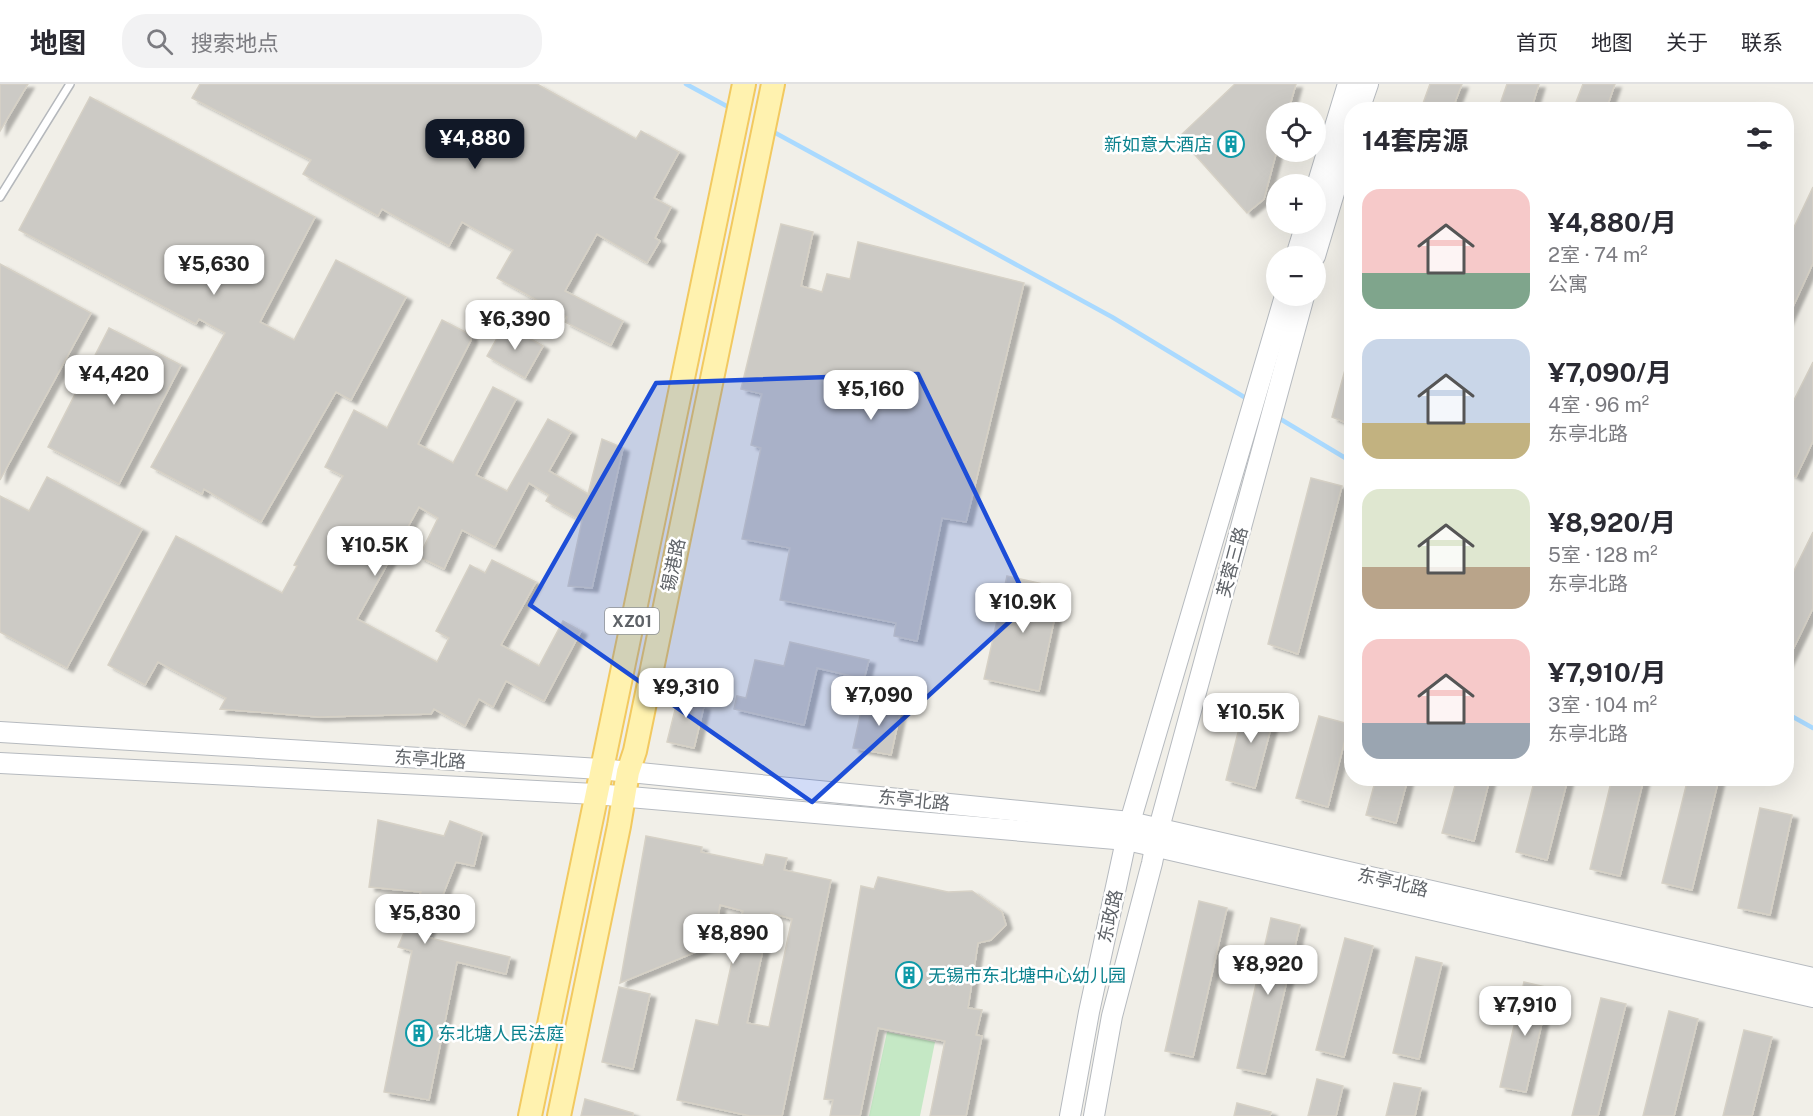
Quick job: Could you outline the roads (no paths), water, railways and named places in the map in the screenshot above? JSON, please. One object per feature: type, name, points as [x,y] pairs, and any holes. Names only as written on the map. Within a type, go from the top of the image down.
[{"type":"main road","name":"锡港路","points":[[559,1116],[628,772],[635,751],[773,84]]},
{"type":"main road","points":[[1321,174],[1348,84]]},
{"type":"main road","points":[[1362,102],[1368,84]]},
{"type":"main road","name":"锡港路","points":[[530,1116],[600,769],[743,88]]},
{"type":"main road","points":[[1318,246],[1344,160]]},
{"type":"main road","name":"芙蓉三路","points":[[1157,837],[1262,454],[1284,306]]},
{"type":"main road","name":"芙蓉三路","points":[[1129,831],[1239,448],[1300,306]]},
{"type":"main road","name":"东亭北路","points":[[0,732],[600,769],[1129,831],[1813,978]]},
{"type":"main road","name":"东亭北路","points":[[0,764],[595,794],[1129,831]]},
{"type":"main road","name":"东政路","points":[[1070,1116],[1089,1012],[1129,831]]},
{"type":"main road","name":"东亭北路","points":[[1157,837],[1813,997]]},
{"type":"main road","name":"东政路","points":[[1094,1116],[1112,1016],[1157,837]]},
{"type":"lane","points":[[0,197],[70,84]]},
{"type":"waterway","points":[[686,84],[732,109]]},
{"type":"waterway","points":[[770,130],[1112,317],[1249,400]]},
{"type":"waterway","points":[[1277,417],[1344,457]]},
{"type":"waterway","points":[[1794,717],[1813,728]]},
{"type":"place","name":"新如意大酒店","points":[[1231,144]]},
{"type":"place","name":"无锡市东北塘中心幼儿园","points":[[909,975]]},
{"type":"place","name":"东北塘人民法庭","points":[[419,1033]]}]
